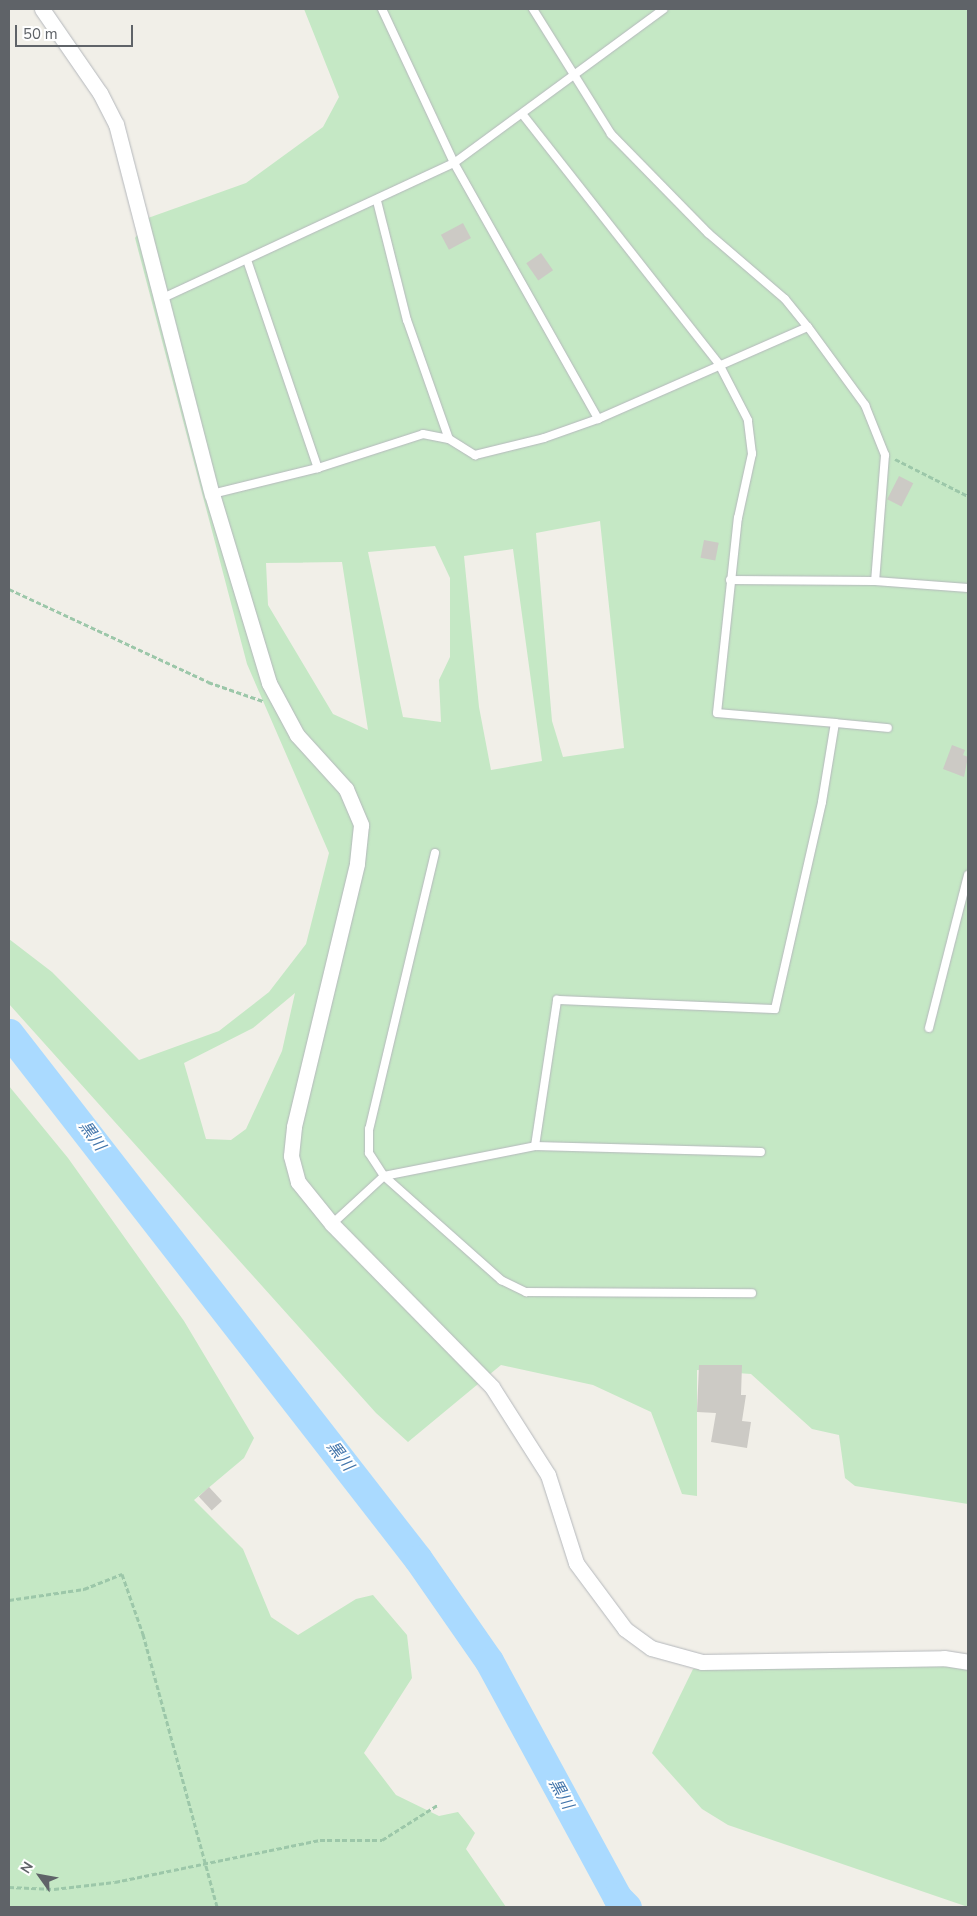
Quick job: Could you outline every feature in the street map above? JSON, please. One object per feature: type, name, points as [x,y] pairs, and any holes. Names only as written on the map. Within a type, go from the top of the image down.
[{"type":"street","points":[[42,9],[100,93],[116,124],[163,298],[212,494],[278,705],[321,765],[346,789],[361,825],[357,864],[310,1052],[291,1156],[298,1182],[332,1224],[492,1387],[548,1475],[576,1563],[625,1629],[651,1648],[702,1662],[944,1658],[968,1662]]},
{"type":"lane","points":[[382,9],[454,163],[598,419]]},
{"type":"lane","points":[[533,9],[573,79],[611,134],[708,233],[785,298],[865,405],[885,455],[875,581]]},
{"type":"lane","points":[[163,298],[378,200],[454,163],[573,79],[664,9]]},
{"type":"lane","points":[[522,114],[719,364],[748,420],[752,454],[730,580],[717,713],[888,728]]},
{"type":"lane","points":[[378,200],[407,320],[448,439]]},
{"type":"lane","points":[[247,260],[318,468]]},
{"type":"lane","points":[[212,494],[318,468],[423,434],[448,439],[475,455],[598,419],[719,364],[808,327]]},
{"type":"lane","points":[[730,580],[875,581],[968,588]]},
{"type":"lane","points":[[535,1146],[557,1000],[776,1009],[822,802],[835,723]]},
{"type":"lane","points":[[435,854],[369,1129],[370,1153],[384,1176],[501,1280],[526,1292],[752,1293]]},
{"type":"lane","points":[[929,1028],[968,875]]},
{"type":"lane","points":[[332,1224],[384,1176],[535,1146],[761,1152]]},
{"type":"path","points":[[885,455],[968,496]]},
{"type":"path","points":[[9,589],[208,682],[278,705]]},
{"type":"path","points":[[9,1600],[84,1589],[122,1574],[206,1862],[217,1907]]},
{"type":"path","points":[[9,1887],[54,1889],[116,1882],[320,1840],[382,1840],[439,1804]]},
{"type":"green space","points":[[304,9],[968,9],[968,1504],[855,1486],[845,1478],[839,1435],[812,1429],[751,1374],[697,1370],[697,1496],[682,1494],[651,1412],[593,1385],[501,1365],[408,1442],[376,1413],[9,1004],[9,939],[52,972],[139,1060],[219,1031],[269,992],[306,944],[329,853],[247,664],[135,238],[148,218],[246,183],[323,127],[339,97]],"holes":[[[600,521],[624,748],[563,757],[552,721],[536,533]],[[435,546],[450,578],[450,657],[439,680],[441,722],[403,717],[368,552]],[[513,549],[542,761],[491,770],[479,707],[464,556]],[[342,562],[368,730],[333,714],[268,605],[266,563]],[[295,993],[282,1051],[246,1129],[231,1140],[206,1139],[184,1063],[253,1028]]]},
{"type":"green space","points":[[9,1086],[68,1158],[184,1321],[254,1438],[244,1458],[194,1500],[243,1549],[271,1617],[298,1635],[356,1599],[373,1595],[407,1635],[412,1678],[364,1753],[396,1795],[439,1816],[458,1812],[475,1833],[466,1849],[506,1907],[9,1907]]},
{"type":"green space","points":[[944,1666],[968,1670],[968,1907],[728,1825],[702,1809],[652,1753],[693,1669]]},
{"type":"building","points":[[463,223],[471,238],[449,250],[441,235]]},
{"type":"building","points":[[541,253],[553,270],[538,281],[526,263]]},
{"type":"building","points":[[899,476],[913,483],[901,506],[887,499]]},
{"type":"building","points":[[704,540],[719,543],[715,561],[701,558]]},
{"type":"building","points":[[952,745],[965,750],[963,755],[968,757],[964,777],[943,769]]},
{"type":"building","points":[[699,1365],[742,1365],[741,1395],[746,1395],[742,1421],[751,1422],[747,1448],[711,1442],[716,1413],[697,1412]]},
{"type":"building","points":[[209,1487],[222,1501],[212,1510],[199,1497]]},
{"type":"waterway","name":"黒川","points":[[9,1033],[418,1559],[489,1661],[617,1897],[627,1907]]}]
